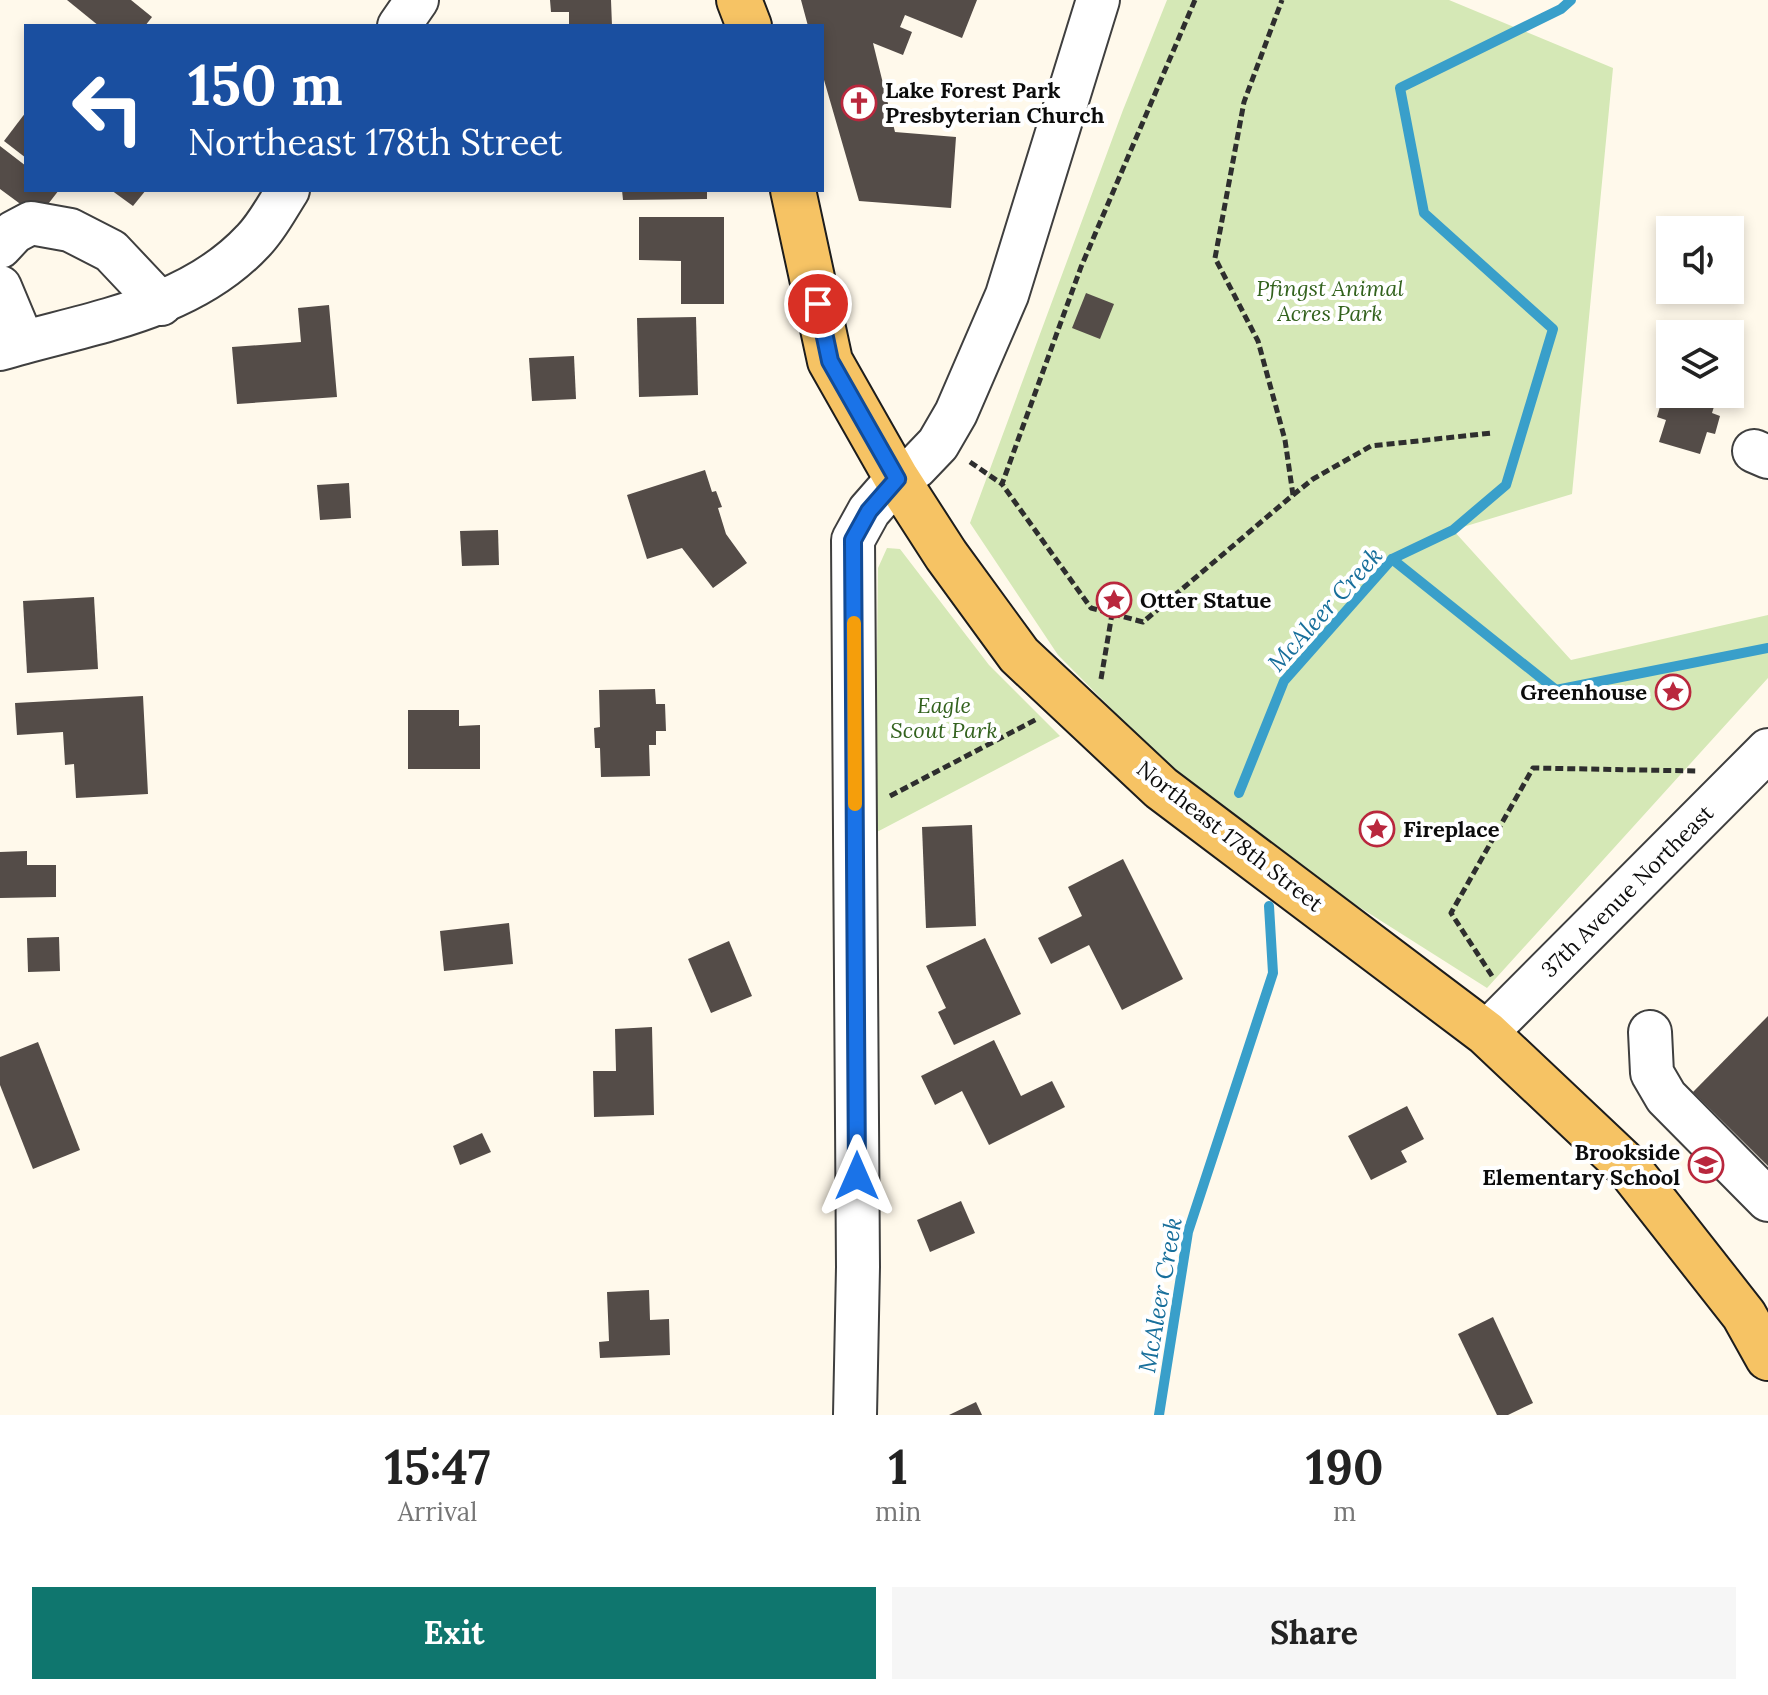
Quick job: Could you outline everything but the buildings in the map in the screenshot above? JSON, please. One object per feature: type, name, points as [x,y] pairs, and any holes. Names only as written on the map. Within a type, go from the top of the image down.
[{"type":"main road","points":[[739,0],[748,24]]},
{"type":"main road","name":"Northeast 178th Street","points":[[793,192],[830,361],[897,479],[946,555],[1019,655],[1161,788],[1499,1020],[1627,1166],[1744,1315],[1768,1358]]},
{"type":"street","points":[[400,24],[417,0]]},
{"type":"street","points":[[855,1415],[858,1267],[853,540],[869,511],[897,479],[916,467],[938,444],[956,413],[1007,295],[1098,0]]},
{"type":"street","points":[[0,287],[11,345],[161,304],[213,275],[254,241],[287,192]]},
{"type":"street","points":[[0,247],[14,232],[31,223],[70,230],[111,251],[161,304]]},
{"type":"street","name":"37th Avenue Northeast","points":[[1499,1020],[1757,761]]},
{"type":"street","points":[[1650,1032],[1652,1073],[1666,1097],[1768,1200]]},
{"type":"path","points":[[1195,0],[1081,267],[1002,484],[1091,608],[1143,622],[1313,479],[1371,446],[1492,433]]},
{"type":"path","points":[[1282,0],[1244,102],[1215,258],[1258,341],[1285,440],[1293,495]]},
{"type":"path","points":[[855,814],[1084,715],[1103,660],[1112,614]]},
{"type":"path","points":[[1499,1020],[1451,913],[1533,768],[1757,761]]},
{"type":"green space","name":"Pfingst Animal Acres Park","points":[[1167,0],[1449,0],[1613,68],[1572,494],[1453,530],[1571,660],[1768,615],[1768,678],[1487,988],[1222,820],[1058,655],[970,523],[1123,110]]},
{"type":"green space","name":"Eagle Scout Park","points":[[887,548],[900,549],[989,665],[1060,736],[875,833],[878,568]]},
{"type":"waterway","name":"McAleer Creek","points":[[1239,793],[1284,681],[1392,559],[1453,530],[1506,485],[1553,329],[1424,213],[1400,88],[1561,9],[1571,0]]},
{"type":"waterway","points":[[1392,559],[1556,690],[1768,648]]},
{"type":"waterway","name":"McAleer Creek","points":[[1159,1415],[1188,1232],[1273,973],[1269,906]]},
{"type":"slow traffic","points":[[854,623],[855,804]]},
{"type":"place","name":"Lake Forest Park Presbyterian Church","points":[[859,103]]},
{"type":"place","name":"Otter Statue","points":[[1114,600]]},
{"type":"place","name":"Greenhouse","points":[[1673,692]]},
{"type":"place","name":"Fireplace","points":[[1377,829]]},
{"type":"place","name":"Brookside Elementary School","points":[[1706,1165]]},
{"type":"route","points":[[818,304],[830,361],[897,479],[869,511],[853,540],[857,1176]]}]
